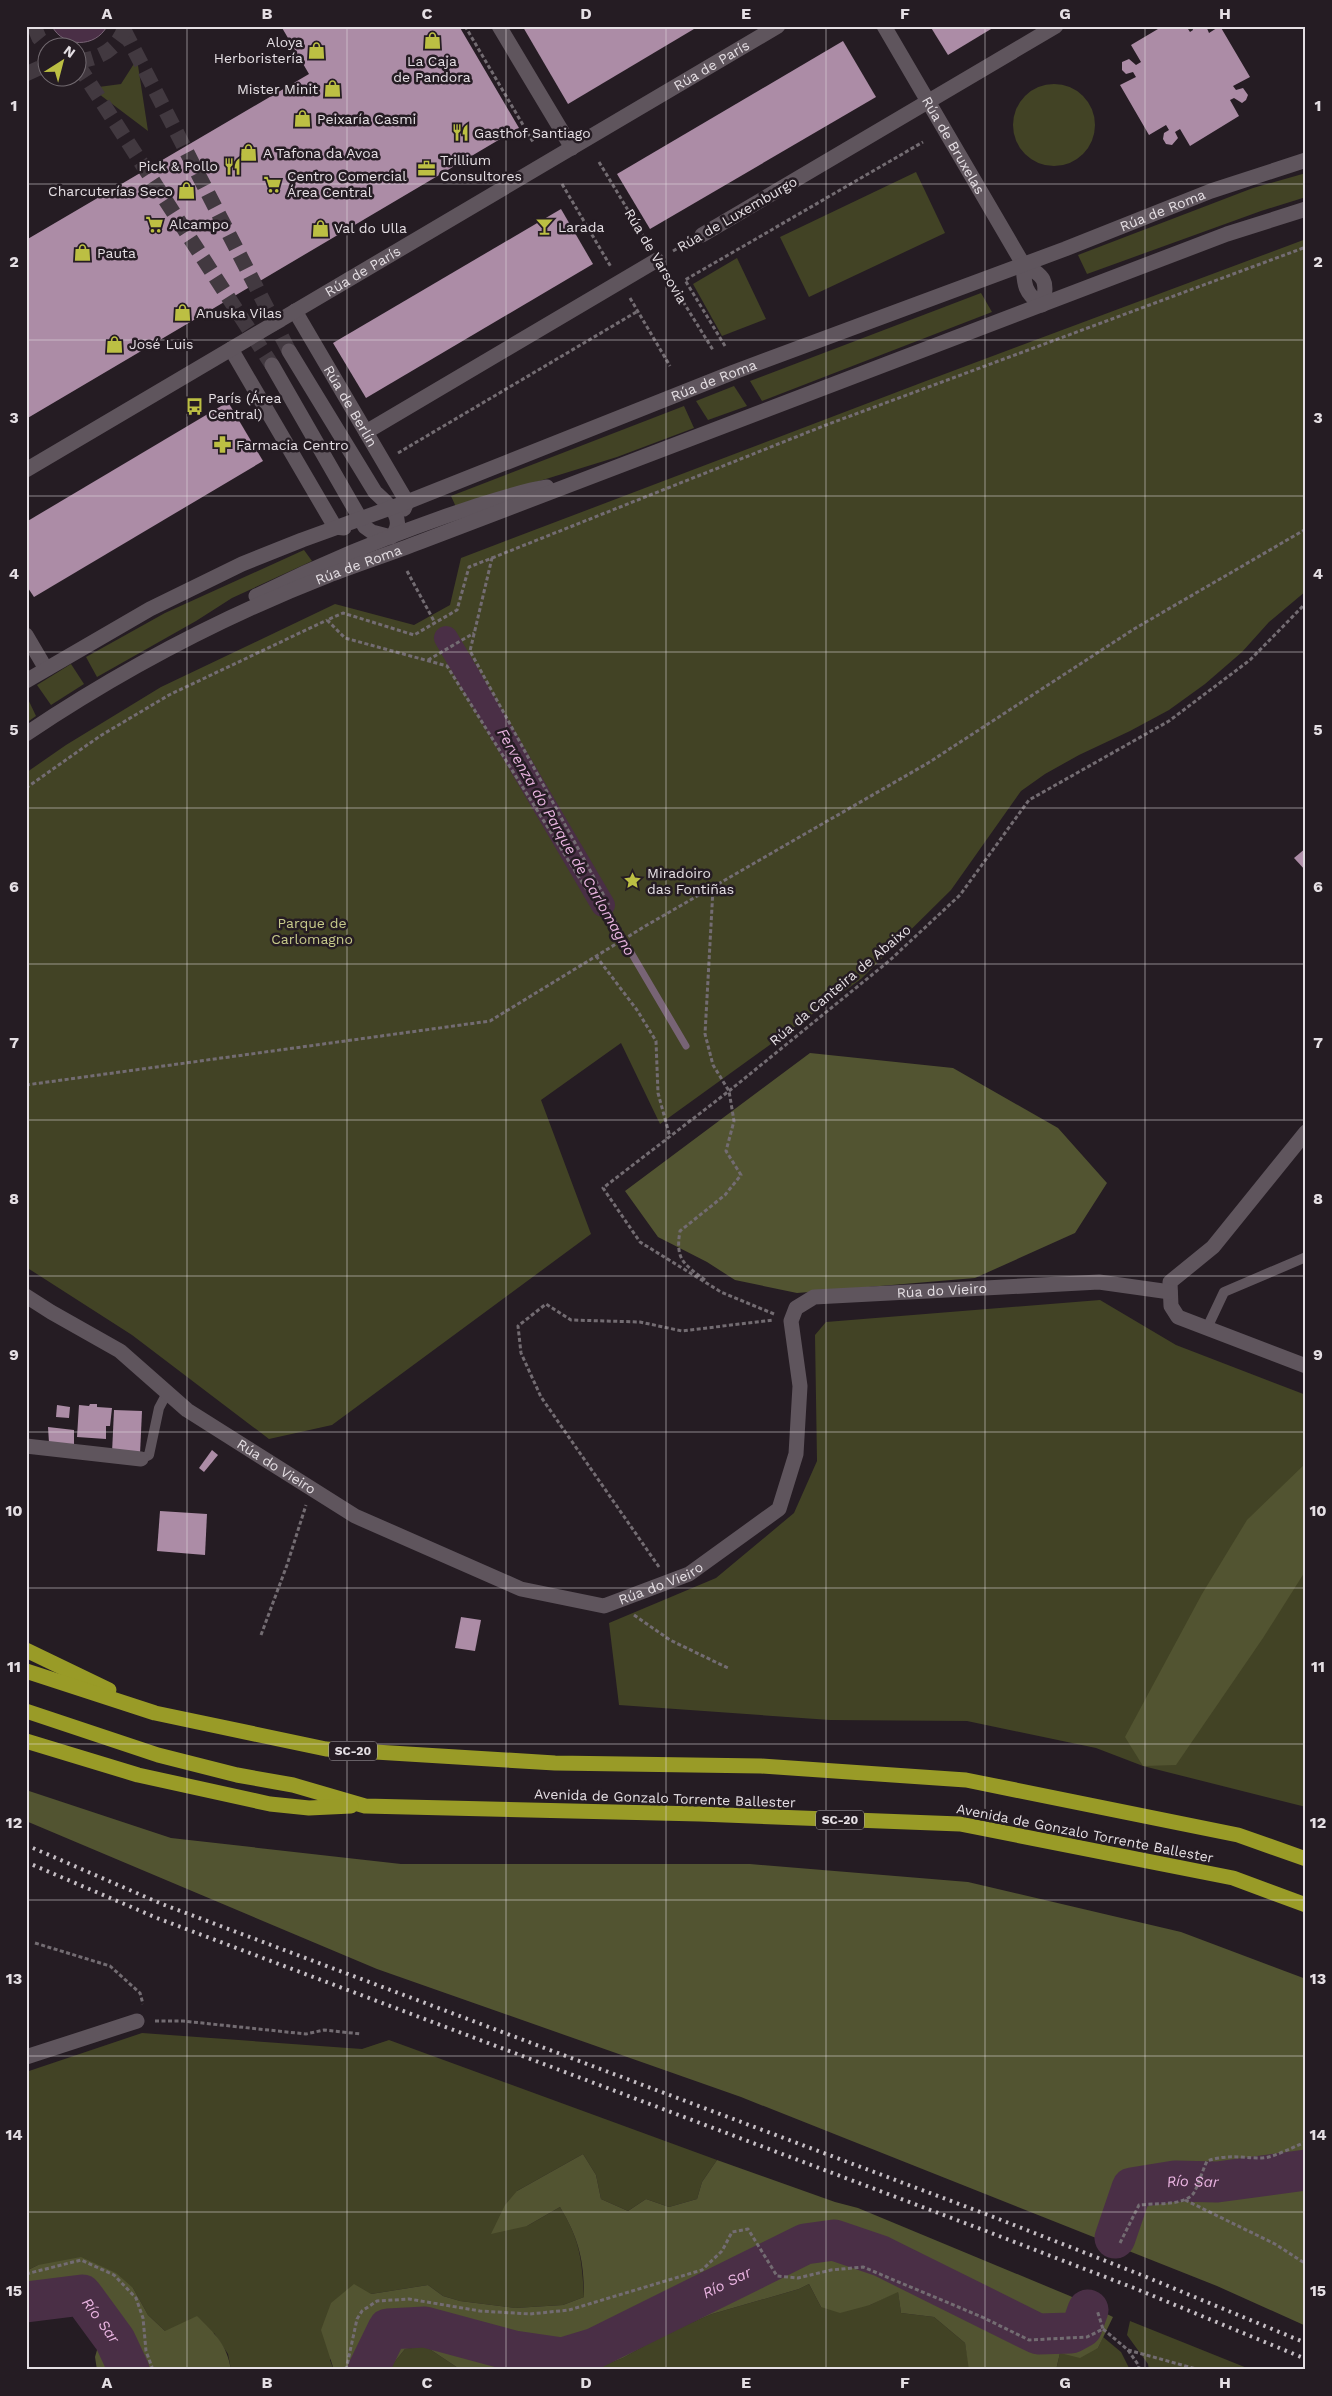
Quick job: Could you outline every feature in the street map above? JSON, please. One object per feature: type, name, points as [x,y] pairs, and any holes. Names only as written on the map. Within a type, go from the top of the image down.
[{"type":"highway","points":[[26,1650],[155,1713]]},
{"type":"highway","name":"Avenida de Gonzalo Torrente Ballester","points":[[26,1671],[155,1713],[326,1749],[555,1763],[761,1766],[966,1780],[1238,1835],[1306,1859]]},
{"type":"highway","name":"Avenida de Gonzalo Torrente Ballester","points":[[26,1712],[158,1755],[237,1775],[294,1785],[365,1806],[700,1814],[960,1824],[1233,1878],[1306,1905]]},
{"type":"highway","points":[[26,1741],[138,1775],[270,1804],[309,1808],[365,1806]]},
{"type":"street","points":[[499,26],[572,148]]},
{"type":"street","name":"Rúa de París","points":[[26,470],[778,26]]},
{"type":"street","name":"Rúa de Bruxelas","points":[[884,26],[1023,264]]},
{"type":"street","name":"Rúa de Luxemburgo","points":[[702,235],[1056,26]]},
{"type":"street","name":"Rúa de Roma","points":[[26,680],[158,605],[242,564],[335,527],[407,502],[734,372],[1023,264],[1211,191],[1306,160]]},
{"type":"street","name":"Rúa de Roma","points":[[26,734],[93,690],[224,622],[328,576],[1227,234],[1306,209]]},
{"type":"street","points":[[366,432],[658,260]]},
{"type":"street","points":[[1023,264],[1039,273],[1045,282],[1046,291],[1042,305],[1030,297],[1027,292],[1023,264]]},
{"type":"street","name":"Rúa de Berlín","points":[[295,311],[407,502]]},
{"type":"street","points":[[231,349],[335,527]]},
{"type":"street","name":"Rúa de Berlín","points":[[289,351],[375,492],[391,506]]},
{"type":"street","points":[[272,365],[360,518]]},
{"type":"street","name":"Rúa de Roma","points":[[224,622],[250,599],[307,571],[391,537],[437,519],[526,490],[578,482]]},
{"type":"street","name":"Rúa de Roma","points":[[391,537],[398,530],[398,521],[407,502]]},
{"type":"street","points":[[391,506],[398,521]]},
{"type":"street","name":"Rúa de Roma","points":[[360,518],[372,532]]},
{"type":"street","name":"Rúa de Roma","points":[[335,527],[372,532],[391,537]]},
{"type":"street","points":[[26,635],[46,669]]},
{"type":"street","points":[[1306,1132],[1212,1247],[1170,1282],[1171,1306],[1178,1317],[1306,1366]]},
{"type":"street","name":"Rúa do Vieiro","points":[[26,1296],[120,1351],[187,1410],[355,1516],[521,1589],[604,1606],[689,1574],[778,1509],[796,1454],[800,1386],[791,1321],[796,1308],[814,1297],[1099,1282],[1170,1292]]},
{"type":"street","points":[[26,1446],[141,1459]]},
{"type":"street","points":[[26,2057],[142,2021]]},
{"type":"lane","points":[[1207,1328],[1224,1292],[1306,1257]]},
{"type":"lane","points":[[141,1459],[149,1455],[159,1408],[167,1393]]},
{"type":"path","points":[[464,26],[533,142]]},
{"type":"path","points":[[725,346],[685,280],[923,142]]},
{"type":"path","name":"Rúa de Varsovia","points":[[599,162],[713,350]]},
{"type":"path","name":"Rúa de Luxemburgo","points":[[658,260],[702,235]]},
{"type":"path","points":[[26,788],[100,736],[169,695],[343,613],[414,635],[457,610],[469,567],[826,425],[1306,247]]},
{"type":"path","points":[[396,455],[638,312]]},
{"type":"path","points":[[26,1085],[490,1021],[596,956],[928,763],[1134,629],[1306,529]]},
{"type":"path","points":[[492,558],[470,651],[609,905]]},
{"type":"path","points":[[407,571],[435,623]]},
{"type":"path","name":"Rúa da Canteira de Abaixo","points":[[791,1321],[721,1292],[640,1242],[603,1188],[729,1091],[889,962],[960,894],[1029,800],[1169,722],[1250,660],[1306,604]]},
{"type":"path","points":[[327,620],[346,638],[447,666],[600,911]]},
{"type":"path","points":[[428,660],[474,634]]},
{"type":"path","points":[[713,889],[705,1034],[713,1064],[729,1091],[734,1121],[726,1151],[741,1174],[725,1195],[680,1232],[677,1249],[684,1264],[721,1292]]},
{"type":"path","points":[[596,956],[637,1010],[656,1041],[658,1093],[670,1137]]},
{"type":"path","points":[[669,1582],[541,1397],[521,1353],[518,1326],[546,1304],[571,1320],[640,1322],[682,1331],[769,1320],[791,1321]]},
{"type":"path","points":[[262,1635],[287,1565],[311,1488]]},
{"type":"path","points":[[614,1602],[670,1640],[730,1669]]},
{"type":"path","points":[[35,1943],[110,1966],[140,1993],[142,2021],[183,2020],[306,2034],[324,2030],[361,2034]]},
{"type":"path","points":[[1120,2243],[1140,2205],[1185,2200],[1194,2193],[1200,2174],[1207,2162],[1217,2158],[1242,2156],[1264,2158],[1306,2142]]},
{"type":"path","points":[[1185,2200],[1275,2244],[1306,2264]]},
{"type":"path","points":[[346,2370],[356,2319],[362,2311],[377,2302],[409,2300],[480,2311],[530,2314],[569,2310],[702,2270],[722,2251],[732,2232],[748,2229],[777,2276],[798,2278],[831,2270],[863,2267],[982,2317],[1029,2340],[1087,2338],[1103,2329]]},
{"type":"path","points":[[26,2274],[81,2260],[114,2275],[136,2298],[143,2318],[146,2351],[153,2370]]},
{"type":"path","points":[[1097,2310],[1103,2329],[1128,2350],[1139,2366],[1138,2370]]},
{"type":"path","points":[[1128,2350],[1200,2370]]},
{"type":"green space","points":[[137,59],[148,131],[91,88],[121,84]]},
{"type":"green space","points":[[1054,84],[1070,87],[1083,96],[1092,109],[1095,125],[1092,141],[1083,154],[1070,163],[1054,166],[1038,163],[1025,154],[1016,141],[1013,125],[1016,109],[1025,96],[1038,87]]},
{"type":"green space","points":[[916,172],[945,233],[809,297],[780,237]]},
{"type":"green space","points":[[1306,173],[1306,197],[1261,211],[1087,274],[1078,255],[1253,188]]},
{"type":"green space","name":"Parque de Carlomagno","points":[[1306,239],[1306,591],[1269,622],[1242,652],[1205,684],[1169,710],[1079,755],[1045,774],[1021,791],[951,890],[861,979],[660,1124],[621,1043],[541,1100],[591,1234],[332,1425],[269,1439],[132,1335],[26,1267],[26,773],[66,745],[161,687],[335,604],[414,625],[450,605],[461,558]]},
{"type":"green space","points":[[737,258],[766,319],[722,336],[693,284]]},
{"type":"green space","points":[[981,293],[992,312],[762,401],[750,381]]},
{"type":"green space","points":[[734,386],[747,406],[708,420],[696,401]]},
{"type":"green space","points":[[684,406],[694,428],[617,457],[456,507],[451,496]]},
{"type":"green space","points":[[304,550],[312,561],[232,598],[196,621],[97,677],[86,657],[165,613]]},
{"type":"green space","points":[[71,664],[84,684],[51,705],[37,685]]},
{"type":"green space","points":[[26,695],[36,716],[26,723]]},
{"type":"green space","points":[[810,1053],[953,1068],[1058,1128],[1107,1183],[1075,1233],[975,1278],[797,1293],[735,1280],[707,1262],[658,1237],[625,1191]]},
{"type":"green space","points":[[1100,1300],[1176,1345],[1306,1395],[1306,1807],[1143,1766],[1096,1748],[967,1721],[830,1720],[619,1705],[609,1623],[716,1578],[794,1513],[817,1461],[815,1335],[826,1322]]},
{"type":"green space","points":[[1306,1463],[1306,1570],[1263,1638],[1176,1765],[1143,1766],[1125,1737],[1202,1594],[1247,1520]]},
{"type":"green space","points":[[26,1790],[171,1838],[401,1864],[750,1864],[968,1882],[1181,1932],[1306,1979],[1306,2326],[1217,2286],[741,2097],[377,1969],[26,1821]]},
{"type":"green space","points":[[142,2033],[362,2049],[389,2040],[717,2160],[702,2182],[697,2199],[669,2207],[646,2199],[628,2211],[601,2199],[596,2175],[583,2154],[517,2191],[527,2226],[560,2207],[572,2230],[579,2250],[584,2297],[563,2305],[515,2308],[460,2301],[443,2296],[428,2285],[371,2294],[330,2360],[334,2370],[231,2370],[228,2354],[214,2333],[165,2331],[148,2315],[133,2288],[38,2265],[26,2271],[26,2072]]},
{"type":"green space","points":[[583,2154],[596,2175],[601,2199],[628,2211],[646,2199],[669,2207],[697,2199],[702,2182],[717,2160],[835,2202],[858,2208],[1070,2296],[1113,2317],[1098,2348],[1080,2358],[1060,2353],[1056,2370],[969,2370],[965,2343],[934,2317],[901,2313],[898,2292],[870,2305],[840,2313],[821,2307],[809,2284],[799,2289],[712,2314],[665,2334],[623,2358],[592,2370],[461,2370],[425,2346],[405,2349],[388,2370],[334,2370],[321,2330],[331,2303],[354,2284],[371,2294],[428,2285],[443,2296],[460,2301],[515,2308],[563,2305],[584,2297],[583,2272],[579,2250],[572,2229],[560,2207],[527,2226],[491,2234],[505,2205],[517,2191]]},
{"type":"green space","points":[[81,2257],[116,2273],[133,2288],[148,2315],[165,2331],[197,2316],[215,2334],[223,2346],[227,2353],[231,2370],[97,2370],[95,2357],[101,2336],[77,2308],[26,2314],[26,2271],[38,2265]]},
{"type":"green space","points":[[809,2284],[821,2307],[870,2305],[898,2291],[901,2313],[934,2317],[965,2343],[970,2370],[592,2370],[623,2358],[665,2334],[712,2314],[799,2289]]},
{"type":"green space","points":[[1130,2321],[1252,2370],[1149,2370],[1148,2364],[1127,2335]]},
{"type":"green space","points":[[1103,2337],[1121,2352],[1130,2370],[1056,2370],[1060,2353],[1098,2348]]},
{"type":"green space","points":[[425,2346],[461,2370],[388,2370],[405,2349]]},
{"type":"shaded area","points":[[52,26],[107,26],[102,33],[88,41],[88,38],[64,38]]},
{"type":"building","name":"Centro Comercial Área Central","points":[[281,26],[459,26],[519,128],[26,419],[26,240],[309,74]]},
{"type":"building","points":[[699,26],[568,104],[523,27]]},
{"type":"building","points":[[930,26],[996,26],[948,55]]},
{"type":"building","points":[[1163,26],[1186,26],[1190,32],[1193,30],[1192,26],[1206,26],[1209,33],[1220,26],[1250,77],[1233,86],[1236,90],[1243,88],[1248,95],[1242,103],[1234,98],[1230,100],[1239,116],[1190,146],[1180,129],[1175,132],[1178,138],[1172,145],[1166,144],[1163,139],[1164,133],[1169,130],[1166,125],[1149,135],[1120,85],[1136,77],[1133,72],[1126,74],[1122,70],[1122,62],[1129,59],[1136,65],[1141,62],[1131,45]]},
{"type":"building","points":[[843,41],[876,97],[650,229],[617,174]]},
{"type":"building","points":[[561,209],[593,264],[366,398],[333,343]]},
{"type":"building","points":[[228,402],[263,461],[34,597],[26,585],[26,522]]},
{"type":"building","points":[[1306,848],[1306,871],[1294,858]]},
{"type":"building","points":[[90,1404],[97,1404],[97,1407],[112,1408],[110,1426],[106,1426],[106,1439],[77,1437],[79,1405],[89,1406]]},
{"type":"building","points":[[57,1405],[70,1407],[69,1418],[56,1417]]},
{"type":"building","points":[[114,1410],[142,1411],[140,1454],[112,1453]]},
{"type":"building","points":[[48,1427],[74,1430],[74,1445],[49,1443]]},
{"type":"building","points":[[212,1450],[218,1455],[204,1472],[199,1468]]},
{"type":"building","points":[[160,1511],[207,1514],[205,1555],[157,1551]]},
{"type":"building","points":[[461,1617],[481,1620],[475,1651],[455,1648]]},
{"type":"waterway","name":"Fervenza do Parque de Carlomagno","points":[[446,638],[603,905]]},
{"type":"waterway","name":"Fervenza do Parque de Carlomagno","points":[[603,905],[686,1046]]},
{"type":"waterway","name":"Río Sar","points":[[1115,2238],[1132,2188],[1175,2181],[1217,2182],[1306,2170]]},
{"type":"waterway","name":"Río Sar","points":[[368,2370],[388,2329],[425,2327],[514,2351],[562,2358],[595,2348],[805,2244],[834,2240],[881,2256],[1038,2334],[1071,2333],[1082,2327],[1088,2310]]},
{"type":"waterway","name":"Río Sar","points":[[26,2302],[82,2295],[115,2340],[129,2370]]},
{"type":"tunnel","points":[[34,26],[39,38]]},
{"type":"tunnel","points":[[88,59],[101,55],[113,47],[125,26]]},
{"type":"tunnel","points":[[124,30],[289,351]]},
{"type":"tunnel","points":[[26,74],[38,69]]},
{"type":"tunnel","points":[[88,80],[272,365]]},
{"type":"railway","points":[[26,1845],[162,1904],[991,2216],[1139,2274],[1306,2343]]},
{"type":"railway","points":[[26,1862],[157,1918],[986,2231],[1134,2288],[1306,2359]]},
{"type":"place","name":"La Caja de Pandora","points":[[432,41]]},
{"type":"place","name":"Aloya Herboristería","points":[[317,50]]},
{"type":"place","name":"Mister Minit","points":[[332,89]]},
{"type":"place","name":"Peixaría Casmi","points":[[303,119]]},
{"type":"place","name":"Gasthof Santiago","points":[[460,133]]},
{"type":"place","name":"A Tafona da Avoa","points":[[249,153]]},
{"type":"place","name":"Pick & Pollo","points":[[232,166]]},
{"type":"place","name":"Trillium Consultores","points":[[426,168]]},
{"type":"place","name":"Centro Comercial Área Central","points":[[273,184]]},
{"type":"place","name":"Charcuterías Seco","points":[[187,191]]},
{"type":"place","name":"Alcampo","points":[[155,224]]},
{"type":"place","name":"Larada","points":[[544,227]]},
{"type":"place","name":"Val do Ulla","points":[[320,228]]},
{"type":"place","name":"Pauta","points":[[83,253]]},
{"type":"place","name":"Anuska Vilas","points":[[182,313]]},
{"type":"place","name":"José Luis","points":[[115,344]]},
{"type":"place","name":"París (Área Central)","points":[[194,406]]},
{"type":"place","name":"Farmacia Centro","points":[[222,445]]},
{"type":"place","name":"Miradoiro das Fontiñas","points":[[633,881]]}]
